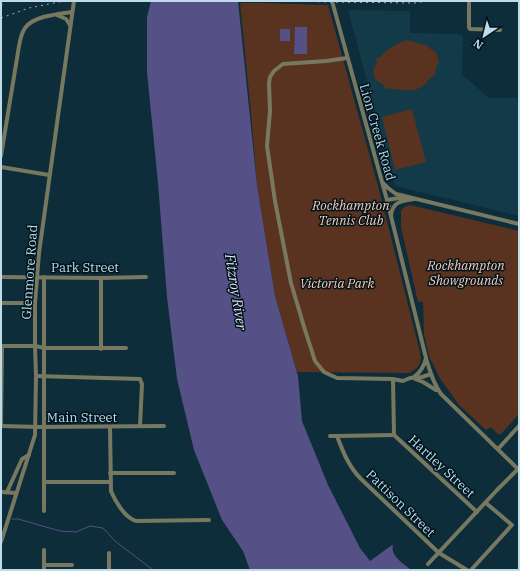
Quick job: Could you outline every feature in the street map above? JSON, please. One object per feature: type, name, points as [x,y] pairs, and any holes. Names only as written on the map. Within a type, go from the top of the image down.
[{"type":"street","name":"Glenmore Road","points":[[1,542],[35,437],[35,302],[39,252],[74,1]]},
{"type":"street","name":"Lion Creek Road","points":[[332,1],[382,181],[431,374],[441,394],[519,469]]},
{"type":"street","points":[[469,1],[468,27],[470,29],[500,30]]},
{"type":"street","points":[[1,156],[19,46],[23,31],[32,22],[47,16],[72,12]]},
{"type":"street","points":[[57,15],[66,19],[70,25]]},
{"type":"street","points":[[347,56],[326,58],[313,62],[283,64],[275,69],[271,75],[269,83],[270,111],[266,146],[291,283],[316,361],[321,369],[333,377],[394,378],[403,381],[418,374],[423,369],[426,358]]},
{"type":"street","points":[[1,167],[49,175]]},
{"type":"street","points":[[382,181],[394,193],[519,224]]},
{"type":"street","points":[[387,200],[399,198],[416,199]]},
{"type":"street","points":[[391,217],[393,209],[398,203],[416,199]]},
{"type":"street","name":"Park Street","points":[[1,277],[146,277]]},
{"type":"street","points":[[44,277],[44,511]]},
{"type":"street","points":[[101,348],[102,278]]},
{"type":"street","points":[[1,303],[35,302]]},
{"type":"street","points":[[1,426],[2,346],[35,346],[45,348],[126,348]]},
{"type":"street","points":[[410,378],[422,377],[431,374]]},
{"type":"street","points":[[36,376],[140,379],[142,384],[140,426]]},
{"type":"street","points":[[330,436],[394,435],[394,378]]},
{"type":"street","points":[[410,378],[419,380],[438,390]]},
{"type":"street","name":"Main Street","points":[[1,426],[164,426]]},
{"type":"street","points":[[498,448],[519,426]]},
{"type":"street","points":[[110,427],[111,491],[127,516],[131,519],[143,521],[210,520]]},
{"type":"street","name":"Hartley Street","points":[[394,435],[477,512]]},
{"type":"street","name":"Pattison Street","points":[[337,436],[354,472],[439,553],[467,570]]},
{"type":"street","points":[[7,492],[22,460],[28,455]]},
{"type":"street","points":[[428,564],[519,469]]},
{"type":"street","points":[[110,473],[174,473]]},
{"type":"street","points":[[44,482],[110,482]]},
{"type":"street","points":[[1,492],[16,493]]},
{"type":"street","points":[[471,570],[512,525],[486,503]]},
{"type":"street","points":[[44,550],[44,568],[72,565]]},
{"type":"street","points":[[109,553],[109,570]]},
{"type":"shaded area","points":[[348,10],[410,11],[410,33],[463,35],[462,76],[489,98],[519,98],[519,216],[395,186]]},
{"type":"green space","name":"Victoria Park","points":[[240,3],[328,5],[378,186],[420,352],[421,360],[419,366],[409,373],[297,372],[275,296],[257,185]]},
{"type":"green space","points":[[407,40],[424,45],[427,44],[429,48],[436,52],[439,62],[435,70],[436,75],[432,76],[424,85],[417,89],[384,89],[383,84],[375,80],[373,70],[377,63],[376,58],[381,57],[389,49]]},
{"type":"green space","points":[[412,109],[426,162],[395,170],[382,117]]},
{"type":"green space","name":"Rockhampton Showgrounds","points":[[410,205],[519,231],[519,414],[501,434],[498,434],[491,427],[486,430],[458,404],[439,377],[429,356],[424,334],[423,302],[418,302],[401,227],[401,211],[404,207]]},
{"type":"water","name":"Fitzroy River","points":[[151,1],[238,1],[257,185],[275,296],[298,376],[302,421],[328,485],[360,548],[370,561],[392,545],[396,556],[411,570],[250,570],[243,551],[222,520],[194,450],[177,379],[167,297],[147,72],[147,17]]},
{"type":"water","points":[[295,27],[307,27],[307,54],[294,54]]},
{"type":"water","points":[[280,29],[290,29],[290,41],[280,41]]},
{"type":"waterway","points":[[12,519],[18,519],[60,531],[76,532],[90,526],[103,528],[115,541],[153,570]]},
{"type":"railway","points":[[1,6],[5,1]]},
{"type":"railway","points":[[1,18],[29,8],[64,1]]},
{"type":"railway","points":[[294,1],[418,3],[424,1]]},
{"type":"park label","name":"Rockhampton Tennis Club","points":[[351,212]]}]
